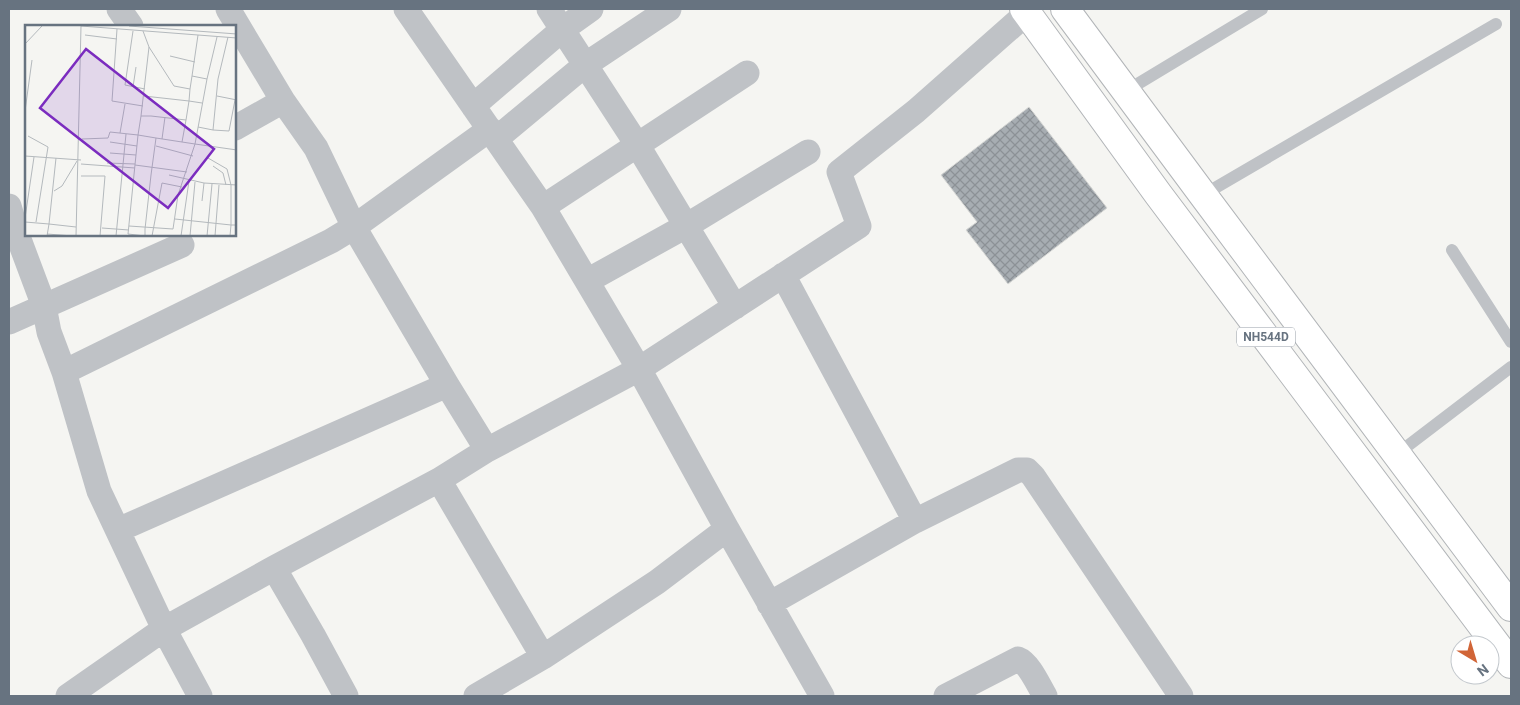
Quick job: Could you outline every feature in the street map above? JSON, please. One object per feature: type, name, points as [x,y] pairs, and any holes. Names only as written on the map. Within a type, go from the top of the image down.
[{"type":"highway","name":"NH544D","points":[[1065,9],[1511,607]]},
{"type":"highway","name":"NH544D","points":[[1025,11],[1158,194],[1511,664]]},
{"type":"highway","points":[[1158,194],[1186,172]]},
{"type":"street","points":[[119,9],[130,25]]},
{"type":"street","points":[[228,9],[283,101],[316,148],[354,227],[487,450]]},
{"type":"street","points":[[406,9],[543,207],[639,369],[817,695]]},
{"type":"street","points":[[549,9],[638,146],[735,307]]},
{"type":"street","points":[[473,106],[563,29],[591,9]]},
{"type":"street","points":[[64,372],[331,241],[493,134],[585,65],[670,9]]},
{"type":"street","points":[[68,696],[164,629],[439,480],[487,450],[639,369],[859,226],[839,172],[916,112],[1025,11]]},
{"type":"street","points":[[543,207],[747,73]]},
{"type":"street","points":[[236,127],[283,101]]},
{"type":"street","points":[[587,281],[686,226],[808,152]]},
{"type":"street","points":[[9,206],[22,232],[44,306],[49,332],[64,372],[99,491],[164,629],[200,696]]},
{"type":"street","points":[[9,322],[182,245]]},
{"type":"street","points":[[783,275],[915,521]]},
{"type":"street","points":[[118,530],[447,385]]},
{"type":"street","points":[[769,604],[915,521],[1018,470],[1027,470],[1034,476],[1181,696]]},
{"type":"street","points":[[439,480],[543,657]]},
{"type":"street","points":[[476,696],[543,657],[656,582],[727,529]]},
{"type":"street","points":[[274,568],[314,634],[346,696]]},
{"type":"street","points":[[952,695],[1018,659],[1022,660],[1026,665],[1045,696]]},
{"type":"lane","points":[[1126,91],[1262,9]]},
{"type":"lane","points":[[1203,196],[1496,24]]},
{"type":"lane","points":[[1452,250],[1511,342]]},
{"type":"lane","points":[[1397,454],[1511,367]]},
{"type":"building","points":[[1029,107],[1107,208],[1008,284],[966,230],[977,222],[941,175]]}]
